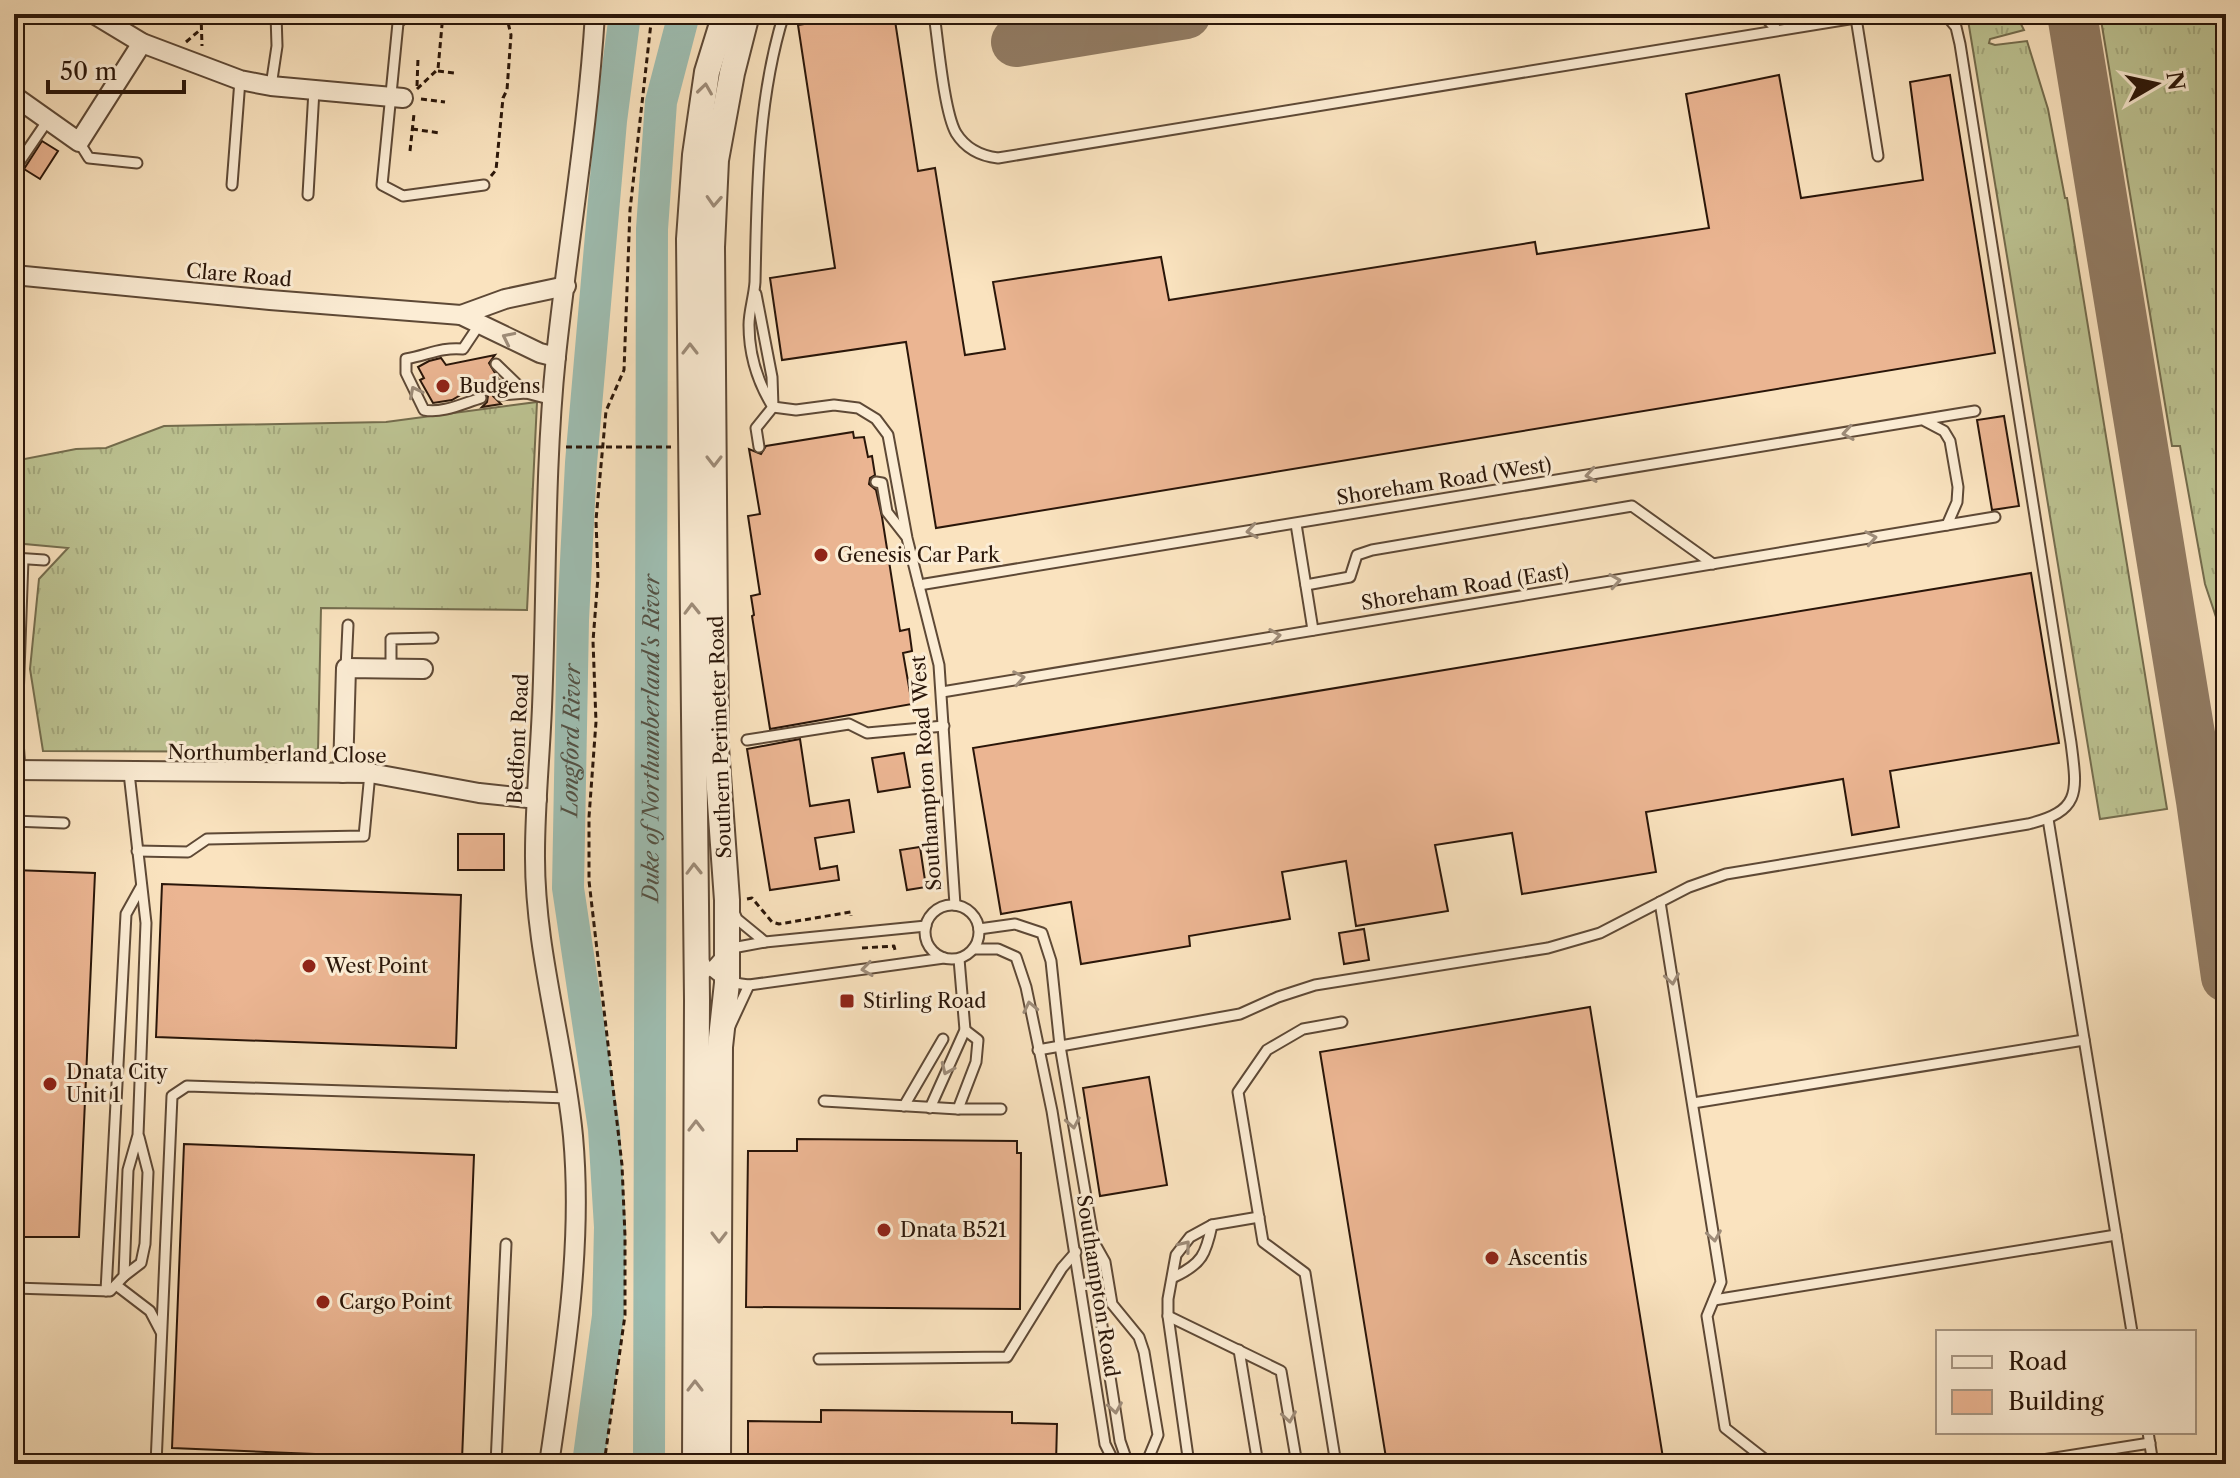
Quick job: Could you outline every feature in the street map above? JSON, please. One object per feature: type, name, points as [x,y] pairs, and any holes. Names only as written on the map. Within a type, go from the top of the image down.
[{"type":"street","points":[[94,14],[142,43],[240,80],[271,86],[407,96]]},
{"type":"street","name":"Bedfont Road","points":[[549,1464],[562,1380],[575,1257],[575,1179],[568,1098],[538,913],[535,855],[546,506],[556,357],[584,138],[595,14]]},
{"type":"street","name":"Southern Perimeter Road","points":[[718,1464],[720,981],[695,947],[689,239],[695,155],[707,72],[725,14]]},
{"type":"street","name":"Southern Perimeter Road","points":[[695,1464],[720,981],[727,949],[728,895],[716,747],[712,247],[716,160],[732,73],[747,14]]},
{"type":"street","points":[[14,96],[79,142],[142,43]]},
{"type":"street","name":"Clare Road","points":[[14,275],[461,315],[540,353],[556,357]]},
{"type":"street","name":"Clare Road","points":[[461,315],[489,304],[566,286]]},
{"type":"street","points":[[343,773],[346,668],[423,669]]},
{"type":"street","name":"Northumberland Close","points":[[17,770],[370,773],[479,793],[537,799]]},
{"type":"lane","points":[[271,86],[277,46],[276,14]]},
{"type":"lane","points":[[408,14],[398,23],[407,96],[382,185],[403,196],[484,185]]},
{"type":"lane","points":[[773,407],[761,387],[749,325],[755,287],[760,150],[775,44],[784,14]]},
{"type":"lane","points":[[934,14],[954,130],[983,157],[998,158],[1880,14]]},
{"type":"lane","points":[[1762,14],[1777,30]]},
{"type":"lane","points":[[1038,1050],[1240,1014],[1315,985],[1548,948],[1600,933],[1689,887],[1726,874],[2048,819],[2073,799],[2076,784],[1960,44],[1956,27],[1945,14]]},
{"type":"lane","points":[[1856,18],[1878,156]]},
{"type":"lane","points":[[232,185],[240,80]]},
{"type":"lane","points":[[308,195],[314,90]]},
{"type":"lane","points":[[18,164],[48,120]]},
{"type":"lane","points":[[79,142],[89,158],[137,163]]},
{"type":"lane","points":[[755,287],[764,322],[773,407],[756,428],[759,447]]},
{"type":"lane","points":[[466,360],[463,349],[489,304]]},
{"type":"lane","points":[[463,349],[444,347],[425,356],[406,359],[406,373],[424,410],[445,409],[481,398]]},
{"type":"lane","points":[[526,393],[498,380],[526,393],[553,400]]},
{"type":"lane","name":"Southampton Road West","points":[[773,407],[796,410],[849,406],[867,412],[888,435],[907,538],[933,638],[942,692],[955,905]]},
{"type":"lane","name":"Shoreham Road (West)","points":[[919,585],[1975,411]]},
{"type":"lane","points":[[1925,420],[1944,431],[1950,441],[1958,487],[1957,502],[1947,525]]},
{"type":"lane","points":[[876,482],[882,483],[887,512],[907,538]]},
{"type":"lane","points":[[1306,585],[1350,577],[1357,555],[1372,550],[1632,506],[1713,564]]},
{"type":"lane","name":"Shoreham Road (East)","points":[[942,692],[1995,517]]},
{"type":"lane","points":[[1296,524],[1313,630]]},
{"type":"lane","points":[[17,770],[18,559],[44,560]]},
{"type":"lane","points":[[346,668],[348,625]]},
{"type":"lane","points":[[391,668],[391,639],[433,638]]},
{"type":"lane","points":[[747,740],[849,724],[867,733],[944,726]]},
{"type":"lane","points":[[124,1276],[128,1170],[138,1135],[146,923],[129,773]]},
{"type":"lane","points":[[137,851],[188,852],[207,839],[364,836],[370,773]]},
{"type":"lane","points":[[2048,819],[2132,1330]]},
{"type":"lane","points":[[14,821],[64,823]]},
{"type":"lane","points":[[106,1291],[126,914],[141,887]]},
{"type":"lane","points":[[728,895],[737,919],[765,942]]},
{"type":"lane","points":[[1660,902],[1721,1282],[1707,1316],[1725,1428],[1771,1464]]},
{"type":"lane","points":[[720,981],[959,959],[974,949],[979,929],[971,913],[955,905],[937,909],[926,926],[927,943],[935,954],[944,958]]},
{"type":"lane","name":"Southampton Road","points":[[979,929],[1015,924],[1042,933],[1051,961],[1060,1046],[1094,1243],[1098,1300],[1120,1441],[1128,1464]]},
{"type":"lane","points":[[727,949],[765,942],[926,926]]},
{"type":"lane","name":"Southampton Road","points":[[974,949],[998,949],[1016,957],[1026,987],[1052,1111],[1105,1444],[1115,1464]]},
{"type":"lane","points":[[930,1108],[965,1030],[959,959]]},
{"type":"lane","points":[[1336,1464],[1305,1273],[1263,1242],[1238,1092],[1267,1050],[1303,1029],[1342,1022]]},
{"type":"lane","points":[[958,1109],[976,1062],[978,1040],[965,1030]]},
{"type":"lane","points":[[904,1106],[943,1039]]},
{"type":"lane","points":[[1693,1103],[2084,1040]]},
{"type":"lane","points":[[156,1464],[172,1096],[187,1086],[568,1098]]},
{"type":"lane","points":[[1052,1111],[1067,1089]]},
{"type":"lane","points":[[824,1101],[1001,1109]]},
{"type":"lane","points":[[14,1288],[106,1291],[141,1263],[145,1244],[148,1172],[138,1135]]},
{"type":"lane","points":[[1189,1464],[1168,1316],[1176,1255],[1190,1237],[1212,1225],[1259,1217]]},
{"type":"lane","points":[[1174,1277],[1194,1268],[1207,1250],[1212,1225]]},
{"type":"lane","points":[[1714,1300],[2116,1235]]},
{"type":"lane","name":"Southampton Road","points":[[1094,1243],[1105,1262],[1112,1304],[1143,1345],[1158,1435],[1146,1464]]},
{"type":"lane","points":[[496,1464],[506,1244]]},
{"type":"lane","points":[[819,1359],[1007,1357],[1062,1268],[1076,1252]]},
{"type":"lane","points":[[116,1285],[150,1311],[161,1332]]},
{"type":"lane","points":[[1168,1316],[1281,1371],[1297,1464]]},
{"type":"lane","points":[[1239,1350],[1258,1464]]},
{"type":"lane","points":[[2016,1464],[2149,1437],[2153,1464]]},
{"type":"path","points":[[201,14],[203,66]]},
{"type":"path","points":[[407,96],[436,70],[443,14]]},
{"type":"path","points":[[484,185],[496,170],[503,98],[507,90],[511,35],[506,14]]},
{"type":"path","points":[[604,1464],[625,1315],[625,1236],[619,1134],[589,881],[589,817],[596,722],[593,641],[598,577],[596,520],[606,411],[624,370],[630,210],[652,14]]},
{"type":"path","points":[[410,151],[412,129],[407,96],[418,58]]},
{"type":"path","points":[[436,70],[454,73]]},
{"type":"path","points":[[407,96],[445,102]]},
{"type":"path","points":[[412,129],[440,133]]},
{"type":"path","points":[[563,447],[670,447]]},
{"type":"path","points":[[728,895],[752,898],[772,922],[779,924],[851,912],[851,916]]},
{"type":"path","points":[[856,948],[894,946],[895,950]]},
{"type":"green space","points":[[1967,14],[2016,14],[2024,30],[1990,39],[1989,43],[2027,41],[2048,109],[2067,198],[2167,809],[2100,819]]},
{"type":"green space","points":[[2100,14],[2226,14],[2226,647],[2205,584],[2180,446],[2172,446]]},
{"type":"green space","points":[[537,402],[527,610],[321,608],[318,752],[43,751],[30,669],[39,579],[68,548],[14,543],[14,461],[76,449],[106,448],[164,426],[386,422]]},
{"type":"building","points":[[867,14],[894,14],[918,171],[935,168],[965,355],[1005,349],[993,282],[1161,257],[1169,300],[1535,242],[1537,254],[1709,228],[1686,94],[1779,75],[1801,198],[1923,180],[1910,82],[1950,75],[1995,353],[936,528],[906,342],[782,360],[770,278],[835,268],[798,25]]},
{"type":"building","points":[[42,141],[58,151],[40,179],[24,169]]},
{"type":"building","points":[[495,355],[489,363],[498,378],[492,384],[493,396],[501,404],[482,407],[488,396],[480,391],[479,384],[452,400],[433,403],[420,380],[424,378],[418,367],[429,361],[441,358],[446,365]]},
{"type":"building","points":[[2004,416],[2019,506],[1992,510],[1977,420]]},
{"type":"building","name":"Genesis Car Park","points":[[853,432],[854,438],[864,437],[868,457],[872,456],[875,475],[870,478],[869,484],[876,490],[882,517],[900,631],[909,629],[912,651],[903,653],[912,704],[770,729],[752,616],[751,596],[760,594],[748,516],[760,514],[749,449],[761,454],[766,446]]},
{"type":"building","points":[[2031,573],[2059,743],[1890,771],[1899,827],[1852,835],[1843,779],[1646,812],[1656,872],[1522,894],[1512,833],[1435,845],[1448,911],[1356,926],[1346,861],[1282,872],[1290,919],[1189,936],[1190,946],[1081,964],[1071,902],[1001,914],[973,748]]},
{"type":"building","points":[[800,739],[810,806],[849,800],[854,832],[815,838],[820,869],[837,866],[839,880],[770,890],[747,749]]},
{"type":"building","points":[[904,753],[910,787],[878,792],[872,758]]},
{"type":"building","points":[[458,834],[504,834],[504,870],[458,870]]},
{"type":"building","points":[[920,847],[926,887],[907,890],[900,850]]},
{"type":"building","name":"Dnata City Unit 1","points":[[14,870],[95,873],[79,1237],[14,1237]]},
{"type":"building","name":"West Point","points":[[162,884],[461,895],[456,1048],[156,1037]]},
{"type":"building","points":[[1364,929],[1369,960],[1344,964],[1339,933]]},
{"type":"building","name":"Ascentis","points":[[1590,1007],[1664,1464],[1387,1464],[1320,1052]]},
{"type":"building","points":[[1149,1077],[1167,1185],[1100,1196],[1083,1088]]},
{"type":"building","name":"Dnata B521","points":[[797,1139],[1017,1141],[1017,1153],[1021,1153],[1020,1309],[746,1307],[748,1151],[797,1151]]},
{"type":"building","name":"Cargo Point","points":[[184,1144],[474,1155],[462,1460],[172,1448]]},
{"type":"building","points":[[821,1410],[1012,1412],[1012,1423],[1057,1424],[1056,1464],[748,1464],[748,1421],[821,1422]]},
{"type":"waterway","name":"Longford River","points":[[588,1464],[608,1316],[610,1227],[604,1129],[568,888],[573,620],[581,463],[611,121],[625,14]]},
{"type":"waterway","name":"Duke of Northumberland's River","points":[[649,1464],[652,229],[661,102],[684,14]]},
{"type":"taxiway","points":[[1016,42],[1186,14]]},
{"type":"taxiway","points":[[2072,14],[2201,801],[2226,977]]},
{"type":"place","name":"Budgens","points":[[443,386]]},
{"type":"place","name":"Genesis Car Park","points":[[821,555]]},
{"type":"place","name":"West Point","points":[[309,966]]},
{"type":"place","name":"Stirling Road","points":[[847,1001]]},
{"type":"place","name":"Dnata City Unit 1","points":[[50,1084]]},
{"type":"place","name":"Dnata B521","points":[[884,1230]]},
{"type":"place","name":"Ascentis","points":[[1492,1258]]},
{"type":"place","name":"Cargo Point","points":[[323,1302]]}]
